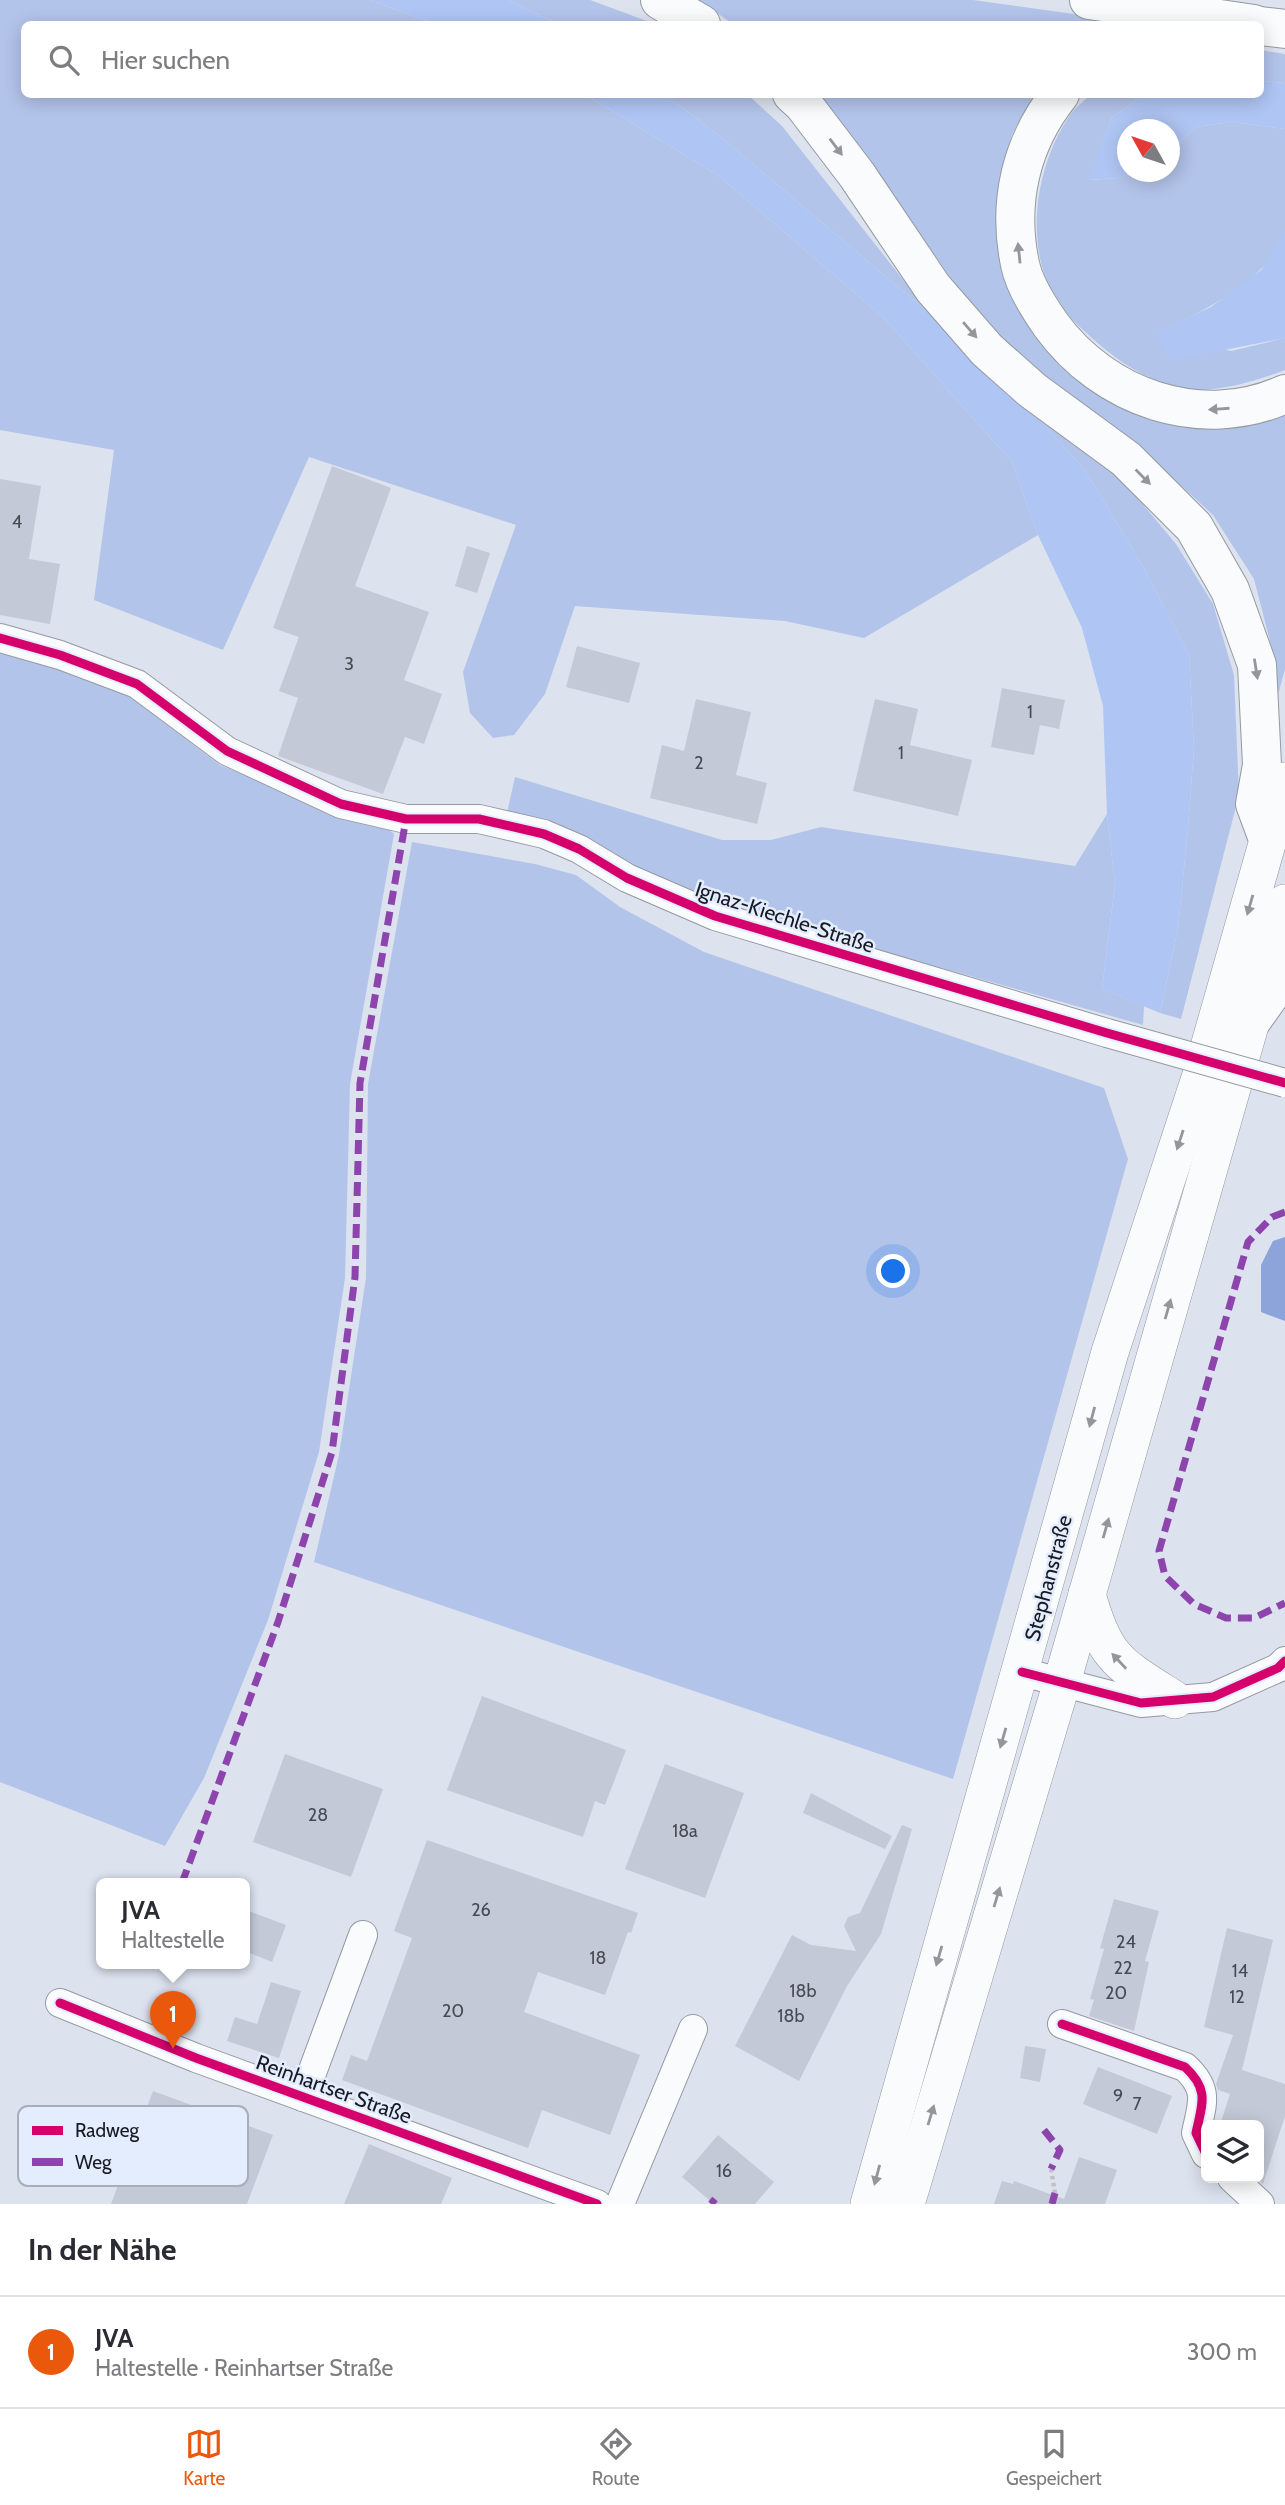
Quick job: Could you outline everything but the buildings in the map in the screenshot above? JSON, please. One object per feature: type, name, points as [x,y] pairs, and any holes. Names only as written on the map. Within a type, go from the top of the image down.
[{"type":"highway","points":[[660,0],[696,21]]},
{"type":"highway","points":[[1089,0],[1190,20]]},
{"type":"highway","points":[[1264,26],[1285,29]]},
{"type":"highway","points":[[796,98],[857,175],[933,288],[987,350],[1032,390],[1126,459],[1194,527],[1230,590],[1257,665],[1262,765],[1255,804],[1268,839]]},
{"type":"highway","points":[[1056,98],[1044,113],[1021,162],[1014,212],[1020,266],[1040,310],[1065,344],[1106,379],[1144,399],[1199,411],[1258,406],[1285,394]]},
{"type":"highway","points":[[1252,1020],[1285,974]]},
{"type":"main road","name":"Stephanstraße","points":[[869,2204],[1110,1352],[1201,1075],[1285,781]]},
{"type":"main road","name":"Stephanstraße","points":[[906,2204],[1062,1682],[1285,903]]},
{"type":"main road","points":[[1087,1594],[1097,1632],[1119,1664],[1175,1700]]},
{"type":"street","name":"Ignaz-Kiechle-Straße","points":[[0,638],[61,655],[137,684],[227,751],[341,804],[406,820],[479,819],[544,834],[579,849],[627,878],[715,916],[1285,1083]]},
{"type":"street","points":[[1021,1672],[1141,1703],[1213,1697],[1278,1668],[1285,1661]]},
{"type":"street","name":"Reinhartser Straße","points":[[303,2096],[363,1935]]},
{"type":"street","name":"Reinhartser Straße","points":[[60,2003],[196,2058],[597,2204]]},
{"type":"street","points":[[1062,2024],[1185,2067],[1199,2080],[1204,2099],[1196,2133],[1201,2144]]},
{"type":"street","points":[[620,2204],[693,2029]]},
{"type":"street","points":[[1237,2183],[1260,2204]]},
{"type":"path","points":[[1051,2169],[1055,2193]]},
{"type":"shaded area","points":[[0,0],[370,0],[426,21],[21,21],[21,98],[591,98],[719,176],[885,319],[1012,462],[1038,535],[864,638],[785,621],[575,606],[545,694],[514,735],[493,738],[470,713],[463,672],[516,525],[309,457],[223,650],[94,600],[114,450],[0,430]]},
{"type":"shaded area","points":[[370,0],[509,0],[552,21],[426,21]]},
{"type":"shaded area","points":[[509,0],[590,0],[647,21],[552,21]]},
{"type":"shaded area","points":[[698,0],[973,0],[1125,21],[729,21]]},
{"type":"shaded area","points":[[1264,51],[1285,54],[1285,83],[1264,81]]},
{"type":"shaded area","points":[[1264,81],[1285,83],[1285,129],[1231,122],[1196,127],[1180,142],[1180,119],[1117,119],[1117,178],[1089,180],[1112,117],[1140,98],[1264,98]]},
{"type":"shaded area","points":[[591,98],[670,98],[727,142],[930,314],[976,360],[1021,399],[1085,470],[1144,568],[1189,655],[1194,748],[1178,929],[1160,1013],[1102,989],[1115,884],[1107,814],[1103,706],[1082,628],[1038,535],[1012,462],[885,319],[719,176]]},
{"type":"shaded area","points":[[670,98],[751,98],[782,126],[930,314],[727,142]]},
{"type":"shaded area","points":[[818,98],[1032,98],[1012,134],[999,187],[1000,244],[1017,307],[1061,362],[1106,398],[1285,407],[1285,669],[1278,695],[1273,653],[1254,579],[1213,515],[1140,448],[1043,378],[998,336],[950,277],[872,164]]},
{"type":"shaded area","points":[[1087,98],[1140,98],[1112,117],[1090,180],[1117,178],[1117,182],[1180,182],[1180,142],[1196,127],[1231,122],[1285,129],[1285,232],[1277,250],[1264,266],[1231,294],[1156,334],[1231,351],[1285,338],[1285,370],[1220,388],[1181,388],[1141,374],[1114,357],[1065,311],[1054,296],[1045,275],[1039,253],[1037,229],[1038,206],[1048,159],[1070,115]]},
{"type":"shaded area","points":[[1285,231],[1285,338],[1169,361],[1156,333],[1211,307],[1261,270]]},
{"type":"shaded area","points":[[1021,399],[1114,470],[1176,544],[1213,604],[1234,675],[1239,795],[1181,1019],[1160,1013],[1178,929],[1188,828],[1194,748],[1189,655],[1144,568],[1085,470]]},
{"type":"shaded area","points":[[0,648],[58,664],[130,697],[220,765],[341,814],[384,825],[394,834],[350,1084],[345,1278],[319,1452],[268,1620],[204,1778],[165,1846],[0,1782]]},
{"type":"shaded area","points":[[515,777],[722,840],[771,840],[821,827],[1075,866],[1107,814],[1115,884],[1102,989],[1144,1006],[1143,1025],[719,905],[507,813]]},
{"type":"shaded area","points":[[412,842],[535,864],[576,875],[620,907],[704,952],[1104,1088],[1128,1159],[953,1779],[314,1562],[339,1455],[366,1278],[368,1084]]},
{"type":"shaded area","points":[[1285,1237],[1285,1321],[1261,1312],[1261,1265],[1273,1241]]},
{"type":"marked path","points":[[184,1878],[278,1622],[332,1452],[355,1277],[360,1083],[406,819]]},
{"type":"marked path","points":[[1285,1212],[1272,1217],[1248,1242],[1159,1551],[1165,1576],[1194,1604],[1226,1618],[1254,1618],[1285,1603]]},
{"type":"marked path","points":[[1044,2130],[1060,2150],[1051,2169]]},
{"type":"marked path","points":[[1052,2204],[1055,2193]]},
{"type":"marked path","points":[[711,2204],[715,2199]]},
{"type":"cycle path","points":[[0,638],[60,655],[137,684],[227,751],[341,804],[406,819],[479,819],[544,834],[579,849],[627,878],[715,916],[1285,1083]]},
{"type":"cycle path","points":[[1022,1672],[1141,1703],[1213,1697],[1278,1668],[1285,1661]]},
{"type":"cycle path","points":[[60,2003],[196,2058],[597,2204]]},
{"type":"cycle path","points":[[1062,2024],[1185,2067],[1201,2090],[1202,2105],[1196,2133],[1201,2144]]},
{"type":"place","name":"JVA","points":[[173,2049]]}]
